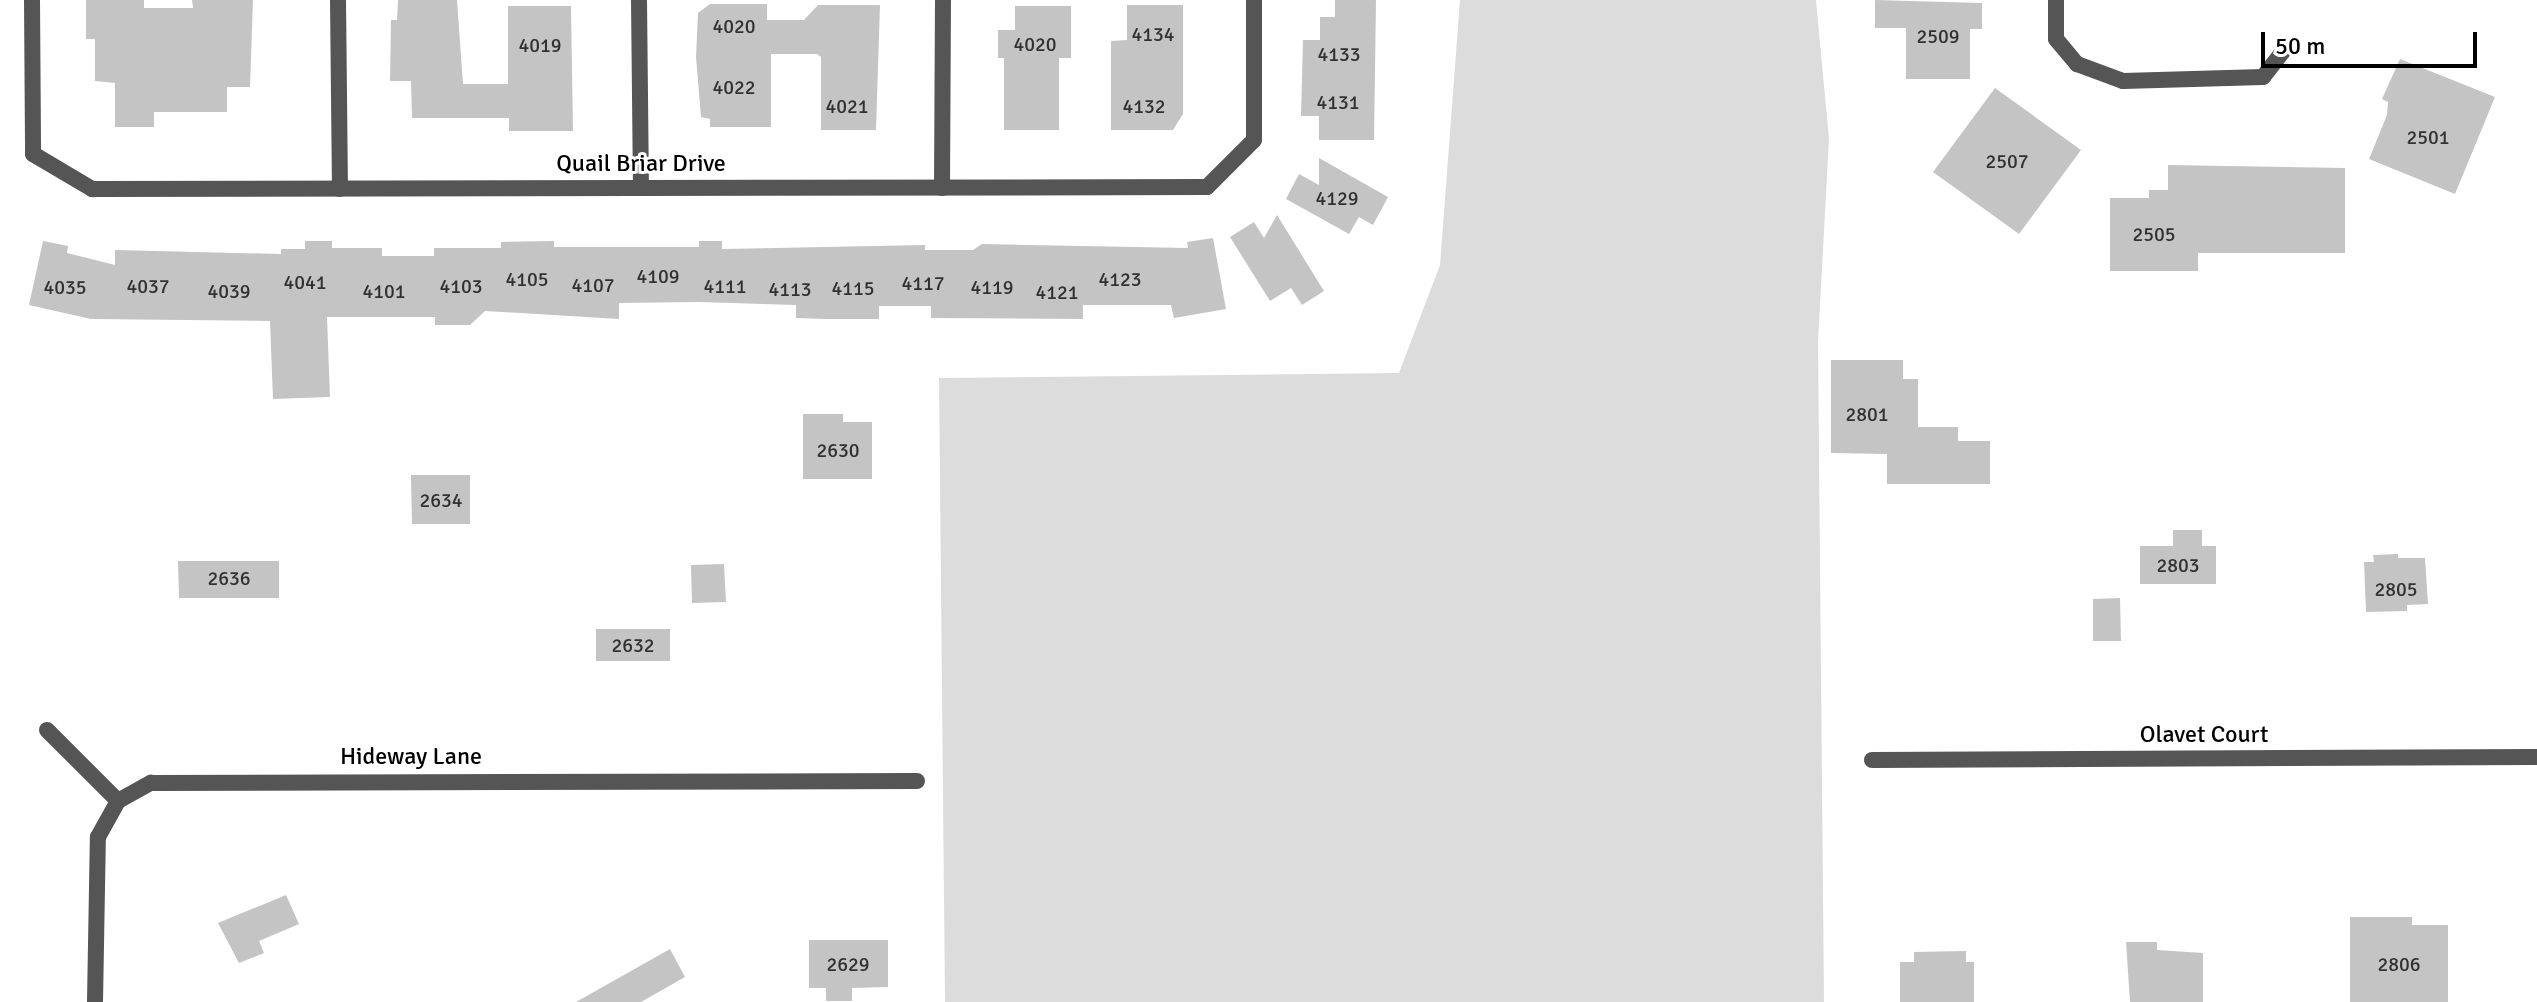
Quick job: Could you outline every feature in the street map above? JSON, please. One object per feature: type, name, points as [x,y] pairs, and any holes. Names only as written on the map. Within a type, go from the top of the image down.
[{"type":"street","name":"Quail Briar Drive","points":[[32,0],[33,154],[92,189],[1207,187],[1254,140],[1254,0]]},
{"type":"street","points":[[338,0],[340,189]]},
{"type":"street","points":[[639,0],[641,188]]},
{"type":"street","points":[[942,188],[943,0]]},
{"type":"street","points":[[2056,0],[2056,39],[2077,64],[2123,81],[2263,77],[2283,51]]},
{"type":"street","points":[[47,730],[118,801],[98,837],[95,1002]]},
{"type":"street","name":"Olavet Court","points":[[1872,760],[2537,757]]},
{"type":"street","name":"Hideway Lane","points":[[118,801],[151,783],[168,781],[917,781]]},
{"type":"shaded area","points":[[1460,0],[1816,0],[1829,139],[1818,342],[1824,1002],[945,1002],[939,378],[1399,373],[1440,265]]},
{"type":"building","points":[[86,0],[144,0],[144,8],[193,8],[192,0],[253,0],[250,87],[227,87],[227,112],[154,112],[154,127],[115,127],[115,83],[95,81],[95,39],[86,39]]},
{"type":"building","points":[[398,0],[457,0],[463,84],[508,84],[508,6],[571,6],[573,131],[509,131],[509,118],[412,118],[411,81],[390,81],[391,20],[397,20]]},
{"type":"building","points":[[1335,0],[1376,0],[1374,140],[1319,140],[1319,116],[1301,116],[1303,40],[1320,40],[1320,17],[1335,17]]},
{"type":"building","points":[[1875,0],[1982,3],[1982,29],[1970,29],[1970,79],[1906,79],[1906,28],[1875,28]]},
{"type":"building","points":[[710,4],[767,4],[767,20],[804,20],[818,5],[880,5],[876,130],[821,130],[821,57],[817,54],[771,54],[771,127],[710,127],[710,119],[701,117],[696,57],[698,13]]},
{"type":"building","points":[[1127,5],[1183,5],[1183,114],[1173,130],[1111,130],[1111,41],[1127,40]]},
{"type":"building","points":[[1015,6],[1071,6],[1071,58],[1059,58],[1059,130],[1004,130],[1004,58],[998,58],[998,30],[1015,30]]},
{"type":"building","points":[[2400,59],[2495,97],[2455,194],[2369,159],[2387,115],[2388,102],[2382,99]]},
{"type":"building","points":[[1995,88],[2081,150],[2019,234],[1933,172]]},
{"type":"building","points":[[1319,158],[1388,197],[1373,225],[1359,217],[1349,234],[1286,199],[1299,174],[1319,185]]},
{"type":"building","points":[[2168,165],[2345,168],[2345,253],[2198,253],[2198,271],[2110,271],[2110,198],[2149,198],[2149,190],[2168,190]]},
{"type":"building","points":[[1277,215],[1324,291],[1302,305],[1291,288],[1270,301],[1230,237],[1254,222],[1264,238]]},
{"type":"building","points":[[1213,238],[1226,309],[1174,318],[1171,305],[1083,305],[1083,319],[931,318],[931,306],[879,306],[879,319],[826,319],[796,318],[796,305],[699,302],[619,303],[619,319],[485,311],[470,325],[435,325],[435,317],[327,317],[330,397],[273,399],[270,321],[91,319],[29,305],[43,241],[68,246],[67,253],[115,265],[115,250],[281,254],[281,249],[305,249],[305,241],[332,241],[332,248],[382,248],[382,256],[434,256],[434,248],[501,248],[501,242],[554,241],[554,247],[699,247],[699,241],[722,241],[722,249],[925,245],[925,250],[973,250],[982,244],[1188,248],[1187,242]]},
{"type":"building","points":[[1831,360],[1903,360],[1903,379],[1918,379],[1918,427],[1958,427],[1958,441],[1990,441],[1990,484],[1887,484],[1887,454],[1831,453]]},
{"type":"building","points":[[803,414],[843,414],[843,422],[872,422],[872,479],[803,479]]},
{"type":"building","points":[[411,475],[470,475],[470,524],[412,524]]},
{"type":"building","points":[[2173,530],[2202,530],[2202,546],[2216,546],[2216,584],[2140,584],[2140,546],[2173,546]]},
{"type":"building","points":[[2398,554],[2398,558],[2425,558],[2428,604],[2407,605],[2407,611],[2366,612],[2364,562],[2374,562],[2373,555]]},
{"type":"building","points":[[178,561],[279,561],[279,598],[179,598]]},
{"type":"building","points":[[724,564],[726,602],[692,603],[691,565]]},
{"type":"building","points":[[2120,598],[2121,641],[2093,641],[2093,599]]},
{"type":"building","points":[[596,629],[670,629],[670,661],[596,661]]},
{"type":"building","points":[[286,895],[299,924],[259,941],[264,953],[239,963],[218,923]]},
{"type":"building","points":[[2350,917],[2412,917],[2412,925],[2448,925],[2448,1002],[2350,1002]]},
{"type":"building","points":[[809,940],[888,940],[888,987],[852,988],[852,1001],[826,1001],[826,988],[809,988]]},
{"type":"building","points":[[2126,942],[2157,942],[2157,950],[2203,953],[2203,1002],[2130,1002]]},
{"type":"building","points":[[670,949],[685,977],[641,1002],[576,1002]]},
{"type":"building","points":[[1966,951],[1966,962],[1974,962],[1974,1002],[1900,1002],[1900,962],[1914,962],[1914,952]]}]
